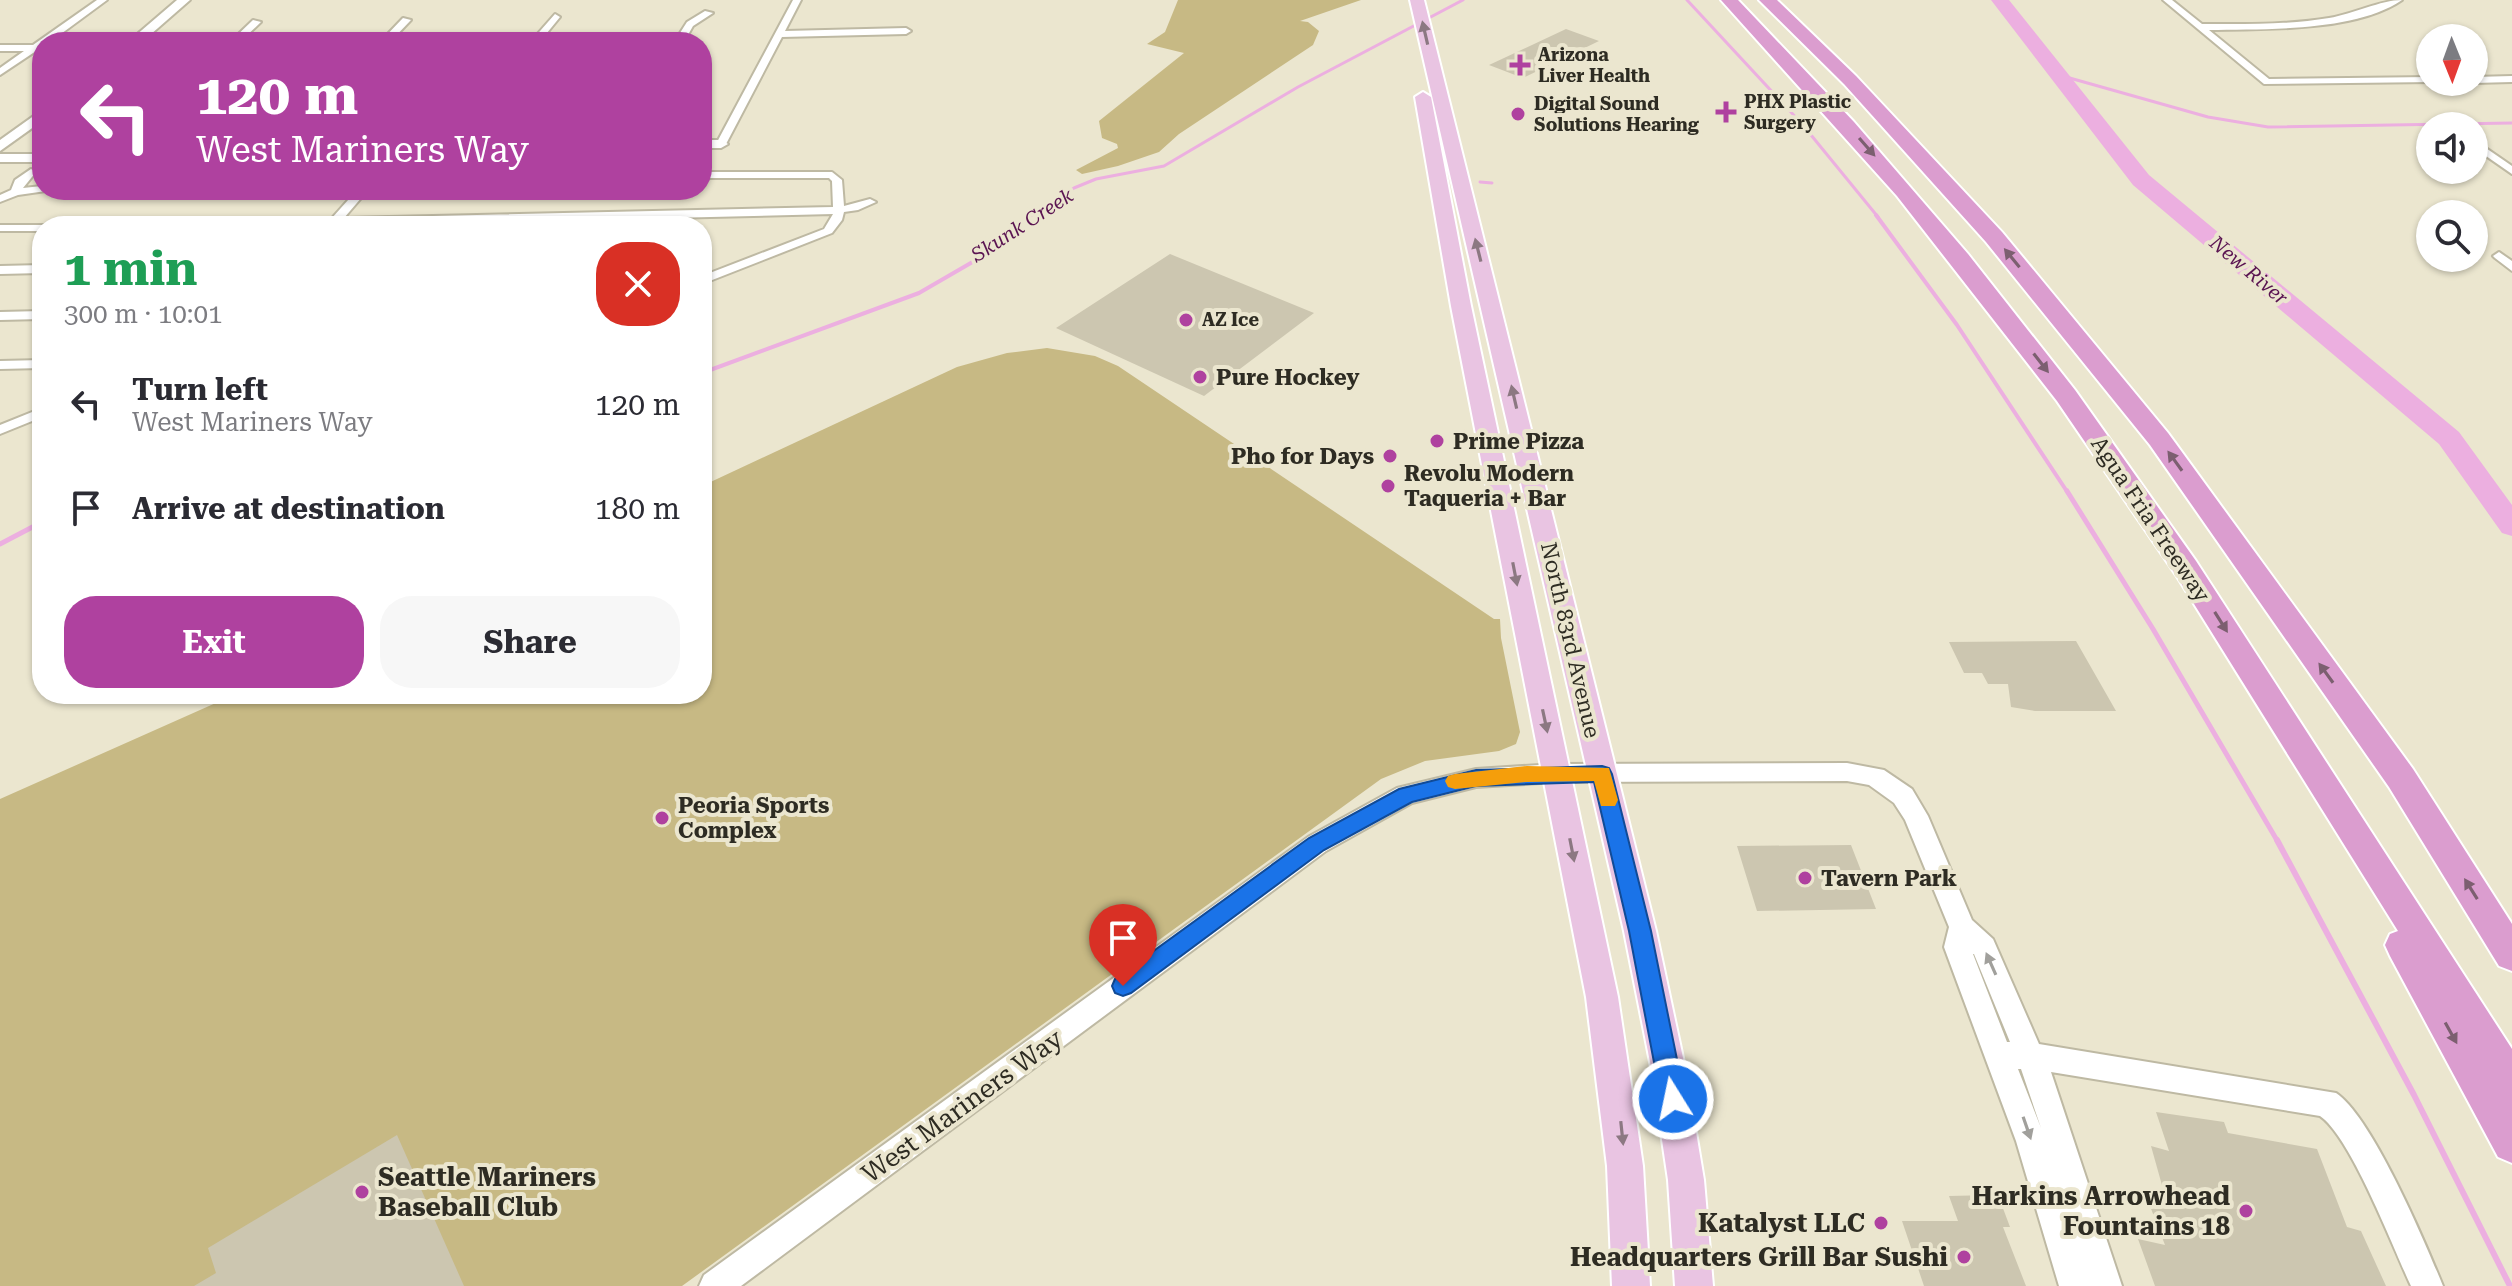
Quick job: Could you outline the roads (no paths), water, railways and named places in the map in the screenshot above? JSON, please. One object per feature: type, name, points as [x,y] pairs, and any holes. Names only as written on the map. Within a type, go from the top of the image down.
[{"type":"highway","name":"Agua Fria Freeway","points":[[1729,0],[1844,120],[1958,255],[2060,388],[2165,535],[2512,1085]]},
{"type":"highway","points":[[1767,0],[1850,80],[1994,237],[2159,439],[2401,778],[2512,955]]},
{"type":"highway","points":[[2251,671],[2512,1143]]},
{"type":"main road","name":"North 83rd Avenue","points":[[1402,0],[1425,68],[1602,774],[1669,1072],[1686,1180],[1694,1286]]},
{"type":"main road","name":"North 83rd Avenue","points":[[1417,0],[1458,291],[1602,997],[1617,1089],[1628,1207],[1631,1286]]},
{"type":"street","points":[[58,32],[103,0]]},
{"type":"street","points":[[146,32],[184,0]]},
{"type":"street","points":[[712,144],[721,144],[797,0]]},
{"type":"street","points":[[2167,0],[2267,82],[2416,80]]},
{"type":"street","points":[[2200,27],[2325,20],[2376,10],[2398,0]]},
{"type":"street","points":[[685,32],[690,24],[708,13]]},
{"type":"street","points":[[543,32],[555,17]]},
{"type":"street","points":[[395,32],[406,20]]},
{"type":"street","points":[[246,32],[256,22]]},
{"type":"street","points":[[778,34],[906,31]]},
{"type":"street","points":[[0,48],[32,45]]},
{"type":"street","points":[[0,72],[32,50]]},
{"type":"street","points":[[2488,80],[2512,79]]},
{"type":"street","points":[[0,147],[32,122]]},
{"type":"street","points":[[2488,153],[2512,171]]},
{"type":"street","points":[[0,158],[32,158]]},
{"type":"street","points":[[16,192],[19,182],[31,172]]},
{"type":"street","points":[[712,175],[832,175],[837,180],[839,210],[837,222],[828,231],[712,276]]},
{"type":"street","points":[[0,199],[16,192],[32,190]]},
{"type":"street","points":[[339,216],[354,200]]},
{"type":"street","points":[[605,216],[839,210],[870,202]]},
{"type":"street","points":[[0,228],[32,228]]},
{"type":"street","points":[[2506,256],[2512,267]]},
{"type":"street","points":[[0,270],[32,269]]},
{"type":"street","points":[[0,316],[32,315]]},
{"type":"street","points":[[0,365],[32,364]]},
{"type":"street","points":[[0,430],[32,416]]},
{"type":"street","name":"West Mariners Way","points":[[715,1286],[1339,831],[1379,808],[1429,788],[1476,778],[1556,773],[1847,772],[1862,773],[1885,781],[1903,796],[1916,816],[1962,927],[1984,947],[2015,1056]]},
{"type":"street","points":[[2015,1056],[2043,1174],[2075,1286]]},
{"type":"street","points":[[2015,1056],[2074,1177],[2106,1286]]},
{"type":"street","points":[[2015,1056],[2326,1103],[2339,1112],[2357,1138],[2427,1286]]},
{"type":"waterway","name":"Skunk Creek","points":[[1030,215],[1074,188],[1096,179],[1164,166],[1298,87],[1463,0]]},
{"type":"waterway","points":[[1687,0],[1802,124],[1878,217]]},
{"type":"waterway","name":"New River","points":[[2000,0],[2141,180],[2449,438],[2512,526]]},
{"type":"waterway","points":[[2059,75],[2208,117],[2268,127],[2512,123]]},
{"type":"waterway","points":[[1480,182],[1492,183]]},
{"type":"waterway","name":"Skunk Creek","points":[[712,369],[919,293],[976,260],[1030,215]]},
{"type":"waterway","points":[[1876,215],[1957,325],[2068,493]]},
{"type":"waterway","points":[[2067,491],[2153,629],[2278,842]]},
{"type":"waterway","name":"Skunk Creek","points":[[0,544],[32,527]]},
{"type":"waterway","points":[[2277,840],[2414,1095],[2510,1286]]},
{"type":"place","name":"Arizona Liver Health","points":[[1520,65]]},
{"type":"place","name":"PHX Plastic Surgery","points":[[1726,112]]},
{"type":"place","name":"Digital Sound Solutions Hearing","points":[[1518,114]]},
{"type":"place","name":"AZ Ice","points":[[1186,320]]},
{"type":"place","name":"Pure Hockey","points":[[1200,377]]},
{"type":"place","name":"Prime Pizza","points":[[1437,441]]},
{"type":"place","name":"Pho for Days","points":[[1390,456]]},
{"type":"place","name":"Revolu Modern Taqueria + Bar","points":[[1388,486]]},
{"type":"place","name":"Peoria Sports Complex","points":[[662,818]]},
{"type":"place","name":"Tavern Park","points":[[1805,878]]},
{"type":"place","name":"Seattle Mariners Baseball Club","points":[[362,1192]]},
{"type":"place","name":"Harkins Arrowhead Fountains 18","points":[[2246,1211]]},
{"type":"place","name":"Katalyst LLC","points":[[1881,1223]]},
{"type":"place","name":"Headquarters Grill Bar Sushi","points":[[1964,1257]]}]
